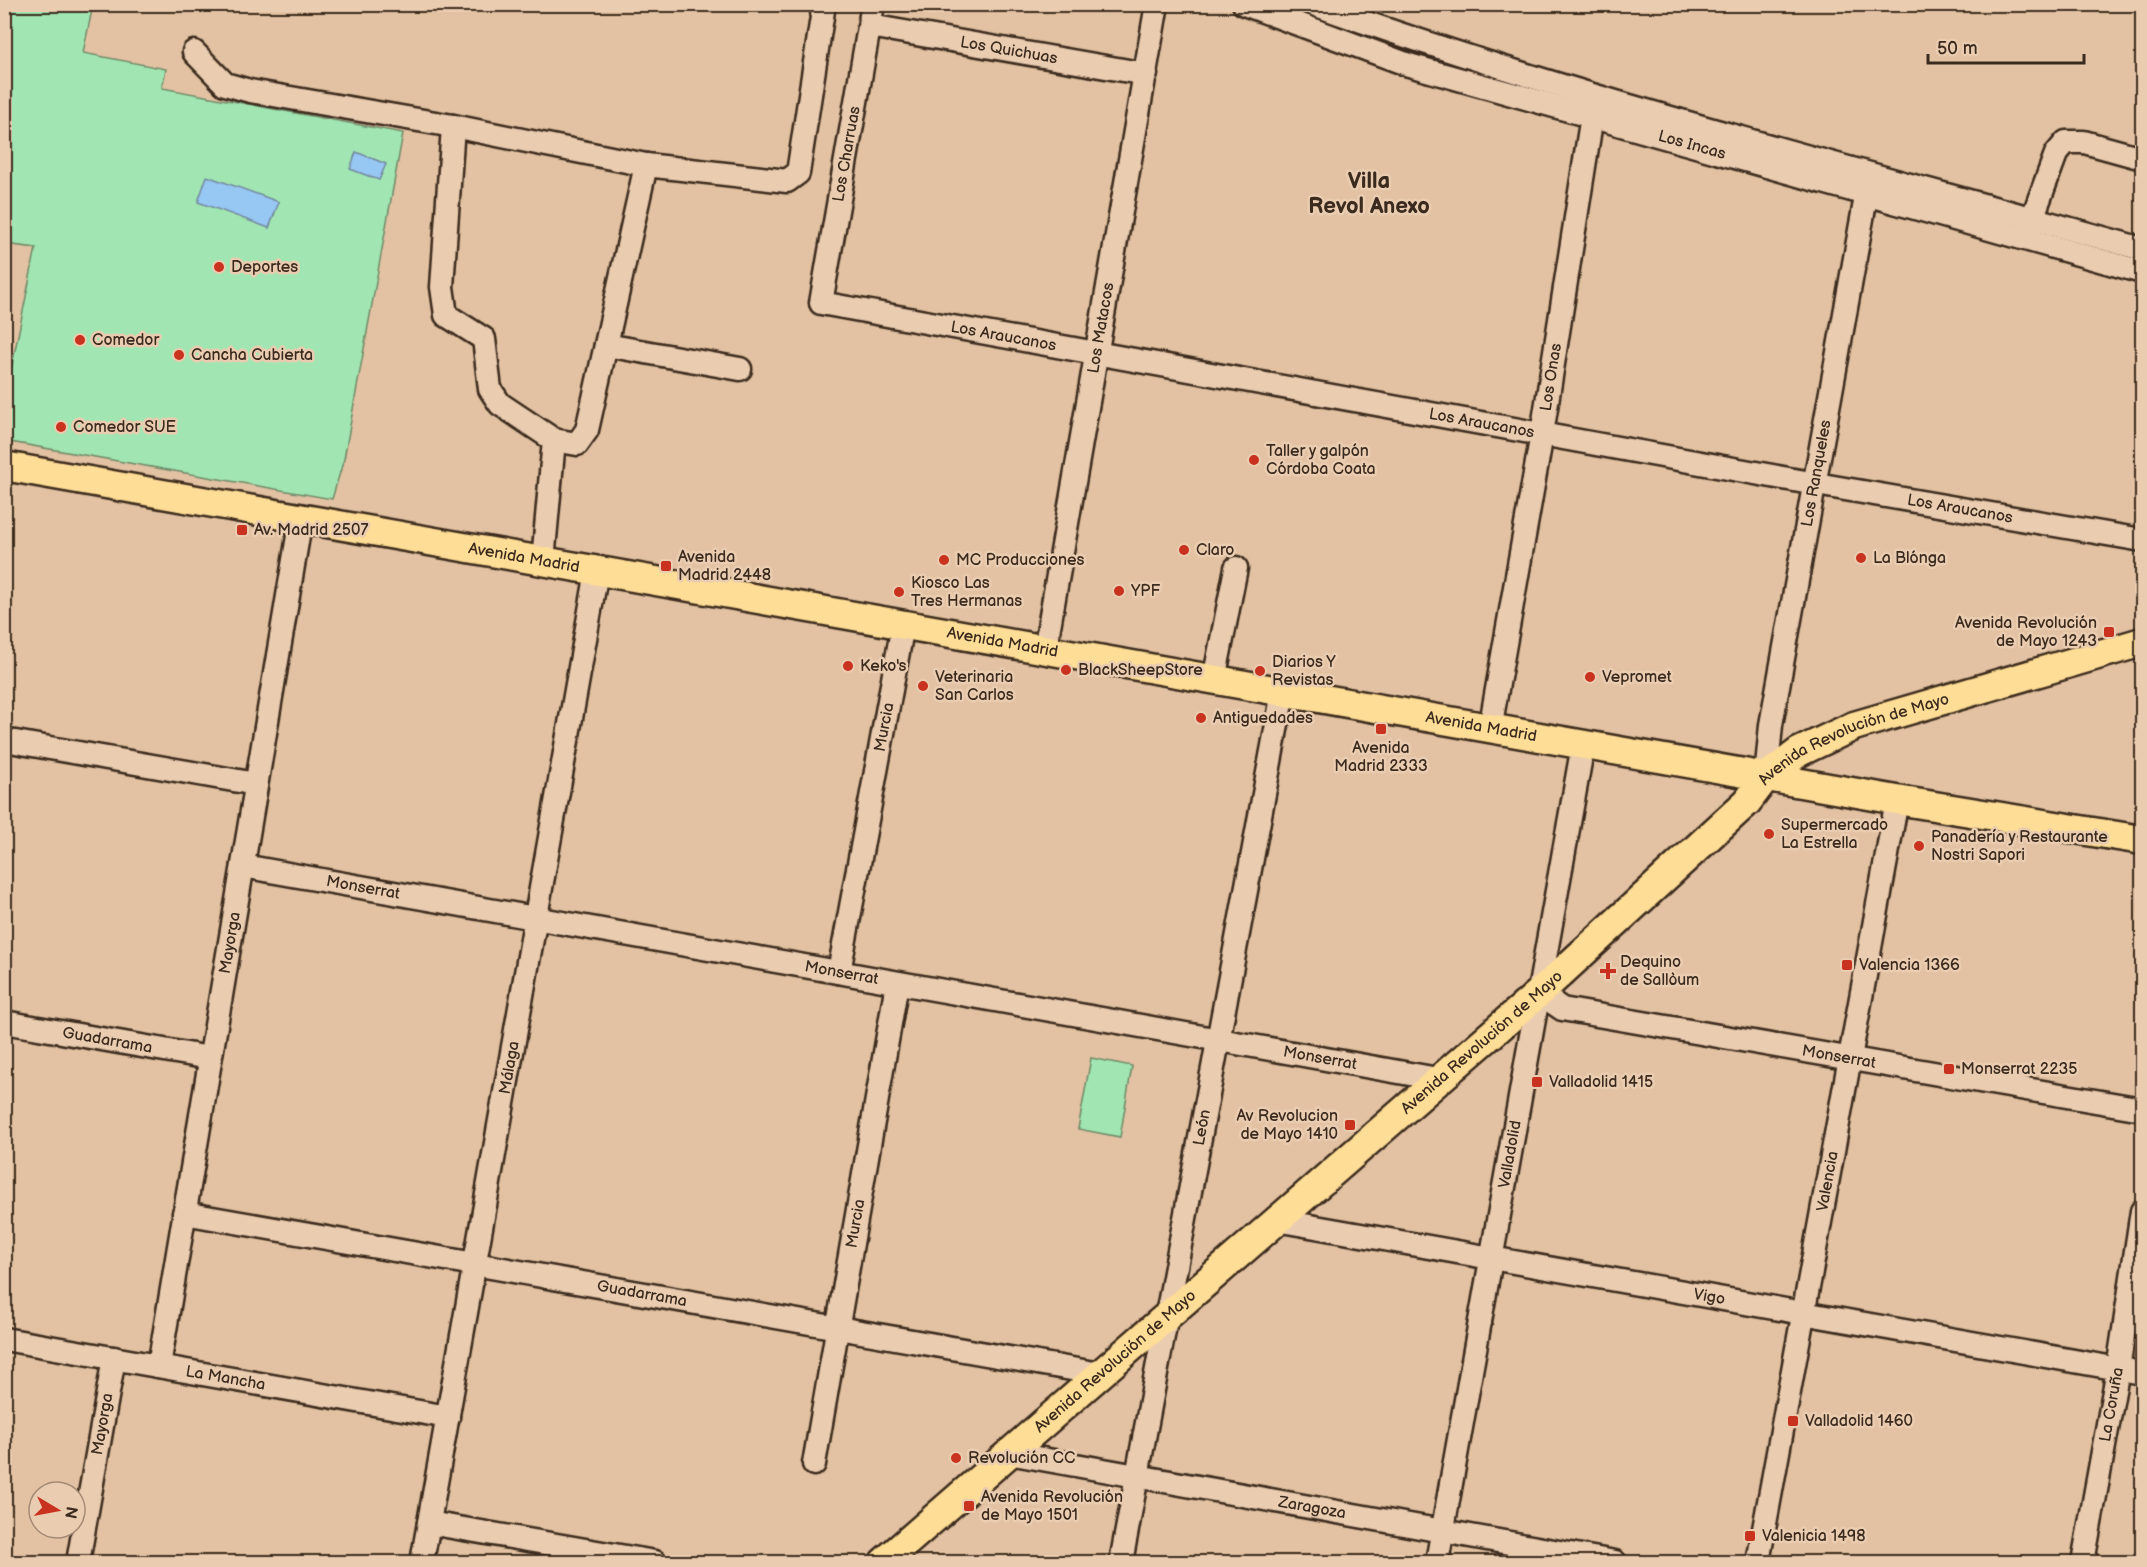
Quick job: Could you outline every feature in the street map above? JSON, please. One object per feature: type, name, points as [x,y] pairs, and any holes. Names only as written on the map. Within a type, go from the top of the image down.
[{"type":"main road","name":"Avenida Madrid","points":[[4,466],[1490,729],[2142,840]]},
{"type":"main road","name":"Avenida Revolución de Mayo","points":[[884,1563],[1539,993],[1747,801],[1766,777],[1799,752],[1854,726],[2142,642]]},
{"type":"street","points":[[194,52],[225,84],[250,91],[453,126],[646,165],[787,181],[798,172],[824,4]]},
{"type":"street","name":"Los Matacos","points":[[1045,650],[1157,4]]},
{"type":"street","name":"Los Incas","points":[[1244,4],[1409,65],[1869,172],[2028,228],[2142,272]]},
{"type":"street","name":"Los Incas","points":[[1313,4],[1593,107],[1867,195],[2142,249]]},
{"type":"street","name":"Los Quichuas","points":[[872,15],[1146,74]]},
{"type":"street","name":"Los Charruas","points":[[821,303],[872,15]]},
{"type":"street","name":"Los Onas","points":[[1490,729],[1542,434],[1593,107]]},
{"type":"street","points":[[453,126],[442,287],[446,315],[484,339],[490,389],[500,404],[554,440],[577,444],[587,430],[646,165]]},
{"type":"street","points":[[2028,228],[2056,154],[2066,142],[2084,142],[2142,158]]},
{"type":"street","name":"Los Ranqueles","points":[[1766,777],[1771,724],[1816,484],[1867,195],[1869,172]]},
{"type":"street","name":"Los Araucanos","points":[[821,303],[1816,484],[2142,540]]},
{"type":"street","points":[[606,345],[740,369]]},
{"type":"street","points":[[543,561],[554,440]]},
{"type":"street","name":"Mayorga","points":[[159,1366],[301,518]]},
{"type":"street","points":[[1214,680],[1236,568]]},
{"type":"street","name":"Málaga","points":[[422,1563],[597,571]]},
{"type":"street","name":"Murcia","points":[[839,972],[903,625]]},
{"type":"street","name":"León","points":[[1121,1563],[1283,692]]},
{"type":"street","points":[[4,740],[256,784]]},
{"type":"street","name":"Valladolid","points":[[1437,1563],[1583,745]]},
{"type":"street","name":"Valencia","points":[[1758,1563],[1897,800]]},
{"type":"street","name":"Monserrat","points":[[243,866],[1438,1079]]},
{"type":"street","name":"Murcia","points":[[814,1464],[897,984]]},
{"type":"street","name":"Monserrat","points":[[1539,993],[1562,1009],[2142,1109]]},
{"type":"street","name":"Guadarrama","points":[[4,1022],[210,1058]]},
{"type":"street","name":"La Coruña","points":[[2084,1563],[2118,1368],[2142,1211]]},
{"type":"street","name":"Guadarrama","points":[[184,1213],[1100,1374]]},
{"type":"street","name":"Vigo","points":[[1276,1220],[2142,1373]]},
{"type":"street","name":"La Mancha","points":[[4,1339],[448,1417]]},
{"type":"street","name":"Mayorga","points":[[78,1563],[114,1358]]},
{"type":"street","name":"Zaragoza","points":[[1009,1453],[1615,1563]]},
{"type":"street","points":[[429,1523],[655,1563]]},
{"type":"green space","points":[[5,5],[93,5],[83,53],[166,69],[162,88],[403,133],[344,459],[332,499],[5,441],[5,399],[36,248],[5,244]]},
{"type":"green space","points":[[1091,1058],[1132,1066],[1120,1137],[1078,1129]]},
{"type":"water","points":[[356,152],[386,164],[379,180],[350,169]]},
{"type":"water","points":[[207,176],[279,202],[269,228],[198,202]]},
{"type":"place","name":"Deportes","points":[[219,267]]},
{"type":"place","name":"Comedor","points":[[80,340]]},
{"type":"place","name":"Cancha Cubierta","points":[[179,355]]},
{"type":"place","name":"Comedor SUE","points":[[61,427]]},
{"type":"place","name":"Taller y galpón Córdoba Coata","points":[[1254,460]]},
{"type":"place","name":"Av. Madrid 2507","points":[[242,530]]},
{"type":"place","name":"Claro","points":[[1184,550]]},
{"type":"place","name":"La Blónga","points":[[1861,558]]},
{"type":"place","name":"MC Producciones","points":[[944,560]]},
{"type":"place","name":"Avenida Madrid 2448","points":[[666,566]]},
{"type":"place","name":"YPF","points":[[1119,591]]},
{"type":"place","name":"Kiosco Las Tres Hermanas","points":[[899,592]]},
{"type":"place","name":"Avenida Revolución de Mayo 1243","points":[[2109,632]]},
{"type":"place","name":"Keko's","points":[[848,666]]},
{"type":"place","name":"BlackSheepStore","points":[[1066,670]]},
{"type":"place","name":"Diarios Y Revistas","points":[[1260,671]]},
{"type":"place","name":"Vepromet","points":[[1590,677]]},
{"type":"place","name":"Veterinaria San Carlos","points":[[923,686]]},
{"type":"place","name":"Antiguedades","points":[[1201,718]]},
{"type":"place","name":"Avenida Madrid 2333","points":[[1381,729]]},
{"type":"place","name":"Supermercado La Estrella","points":[[1769,834]]},
{"type":"place","name":"Panadería y Restaurante Nostri Sapori","points":[[1919,846]]},
{"type":"place","name":"Valencia 1366","points":[[1847,965]]},
{"type":"place","name":"Dequino de Sallòum","points":[[1608,971]]},
{"type":"place","name":"Monserrat 2235","points":[[1949,1069]]},
{"type":"place","name":"Valladolid 1415","points":[[1537,1082]]},
{"type":"place","name":"Av Revolucion de Mayo 1410","points":[[1350,1125]]},
{"type":"place","name":"Valladolid 1460","points":[[1793,1421]]},
{"type":"place","name":"Revolución CC","points":[[956,1458]]},
{"type":"place","name":"Avenida Revolución de Mayo 1501","points":[[969,1506]]},
{"type":"place","name":"Valenicia 1498","points":[[1750,1536]]},
{"type":"district","name":"Villa Revol Anexo","points":[[1369,194]]}]
